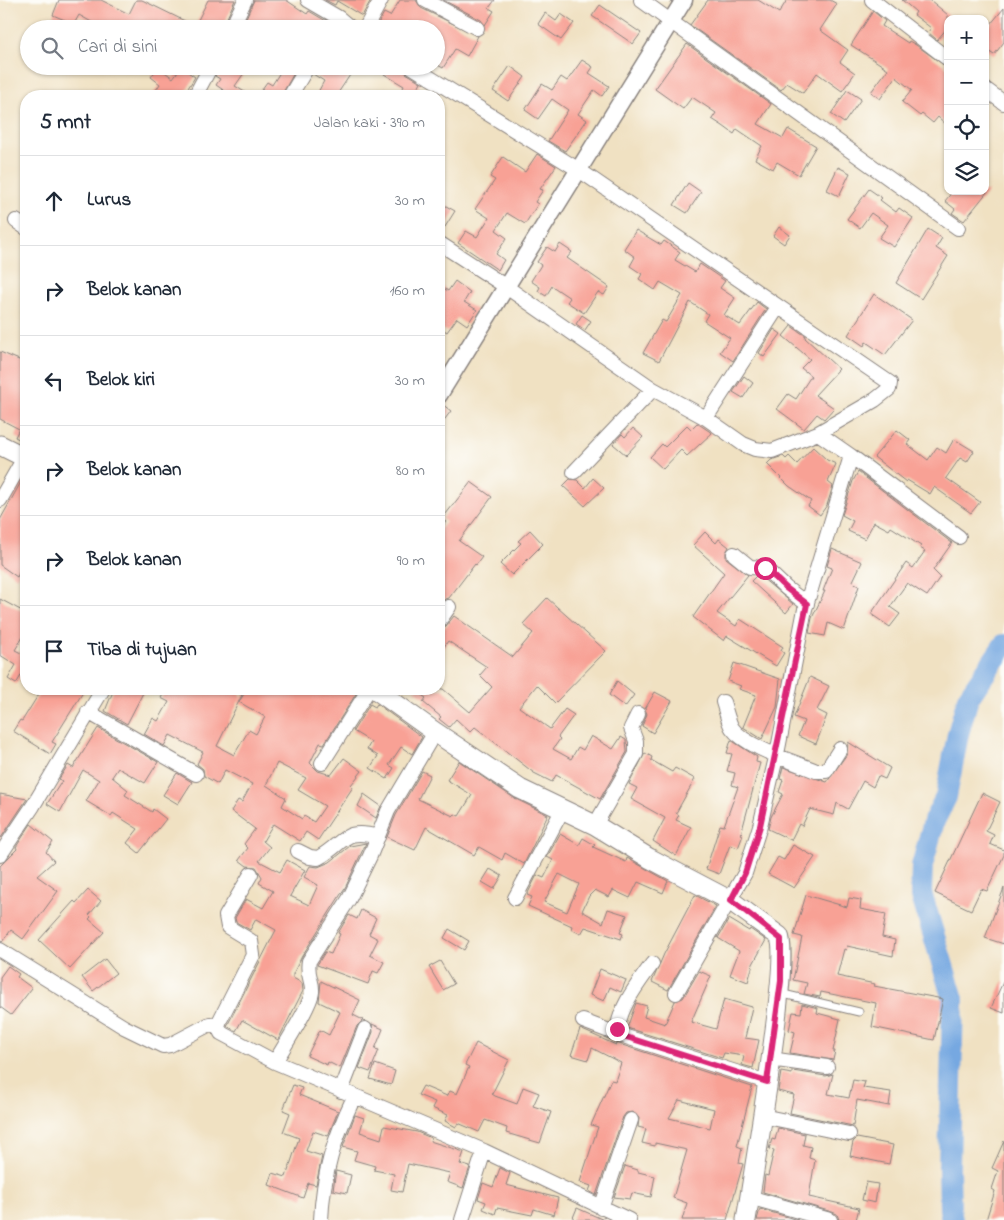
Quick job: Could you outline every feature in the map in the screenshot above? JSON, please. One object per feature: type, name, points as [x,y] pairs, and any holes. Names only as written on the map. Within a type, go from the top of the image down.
[{"type":"main road","points":[[0,445],[20,455]]},
{"type":"main road","points":[[385,695],[435,732],[520,789],[595,825],[649,858],[731,900],[781,939],[779,993],[746,1220]]},
{"type":"street","points":[[235,20],[245,0]]},
{"type":"street","points":[[308,0],[331,20]]},
{"type":"street","points":[[370,20],[381,0]]},
{"type":"street","points":[[425,0],[477,28]]},
{"type":"street","points":[[641,0],[958,228]]},
{"type":"street","points":[[445,385],[684,0]]},
{"type":"street","points":[[872,0],[944,56]]},
{"type":"street","points":[[197,90],[206,75]]},
{"type":"street","points":[[294,90],[303,75]]},
{"type":"street","points":[[426,75],[579,170],[890,383],[889,389],[875,400],[818,433],[765,452],[744,444],[706,418],[653,389],[505,286],[445,247]]},
{"type":"street","points":[[989,91],[1004,103]]},
{"type":"street","points":[[706,418],[778,307]]},
{"type":"street","points":[[574,472],[653,389]]},
{"type":"street","points":[[818,433],[959,537]]},
{"type":"street","points":[[676,993],[745,873],[760,826],[807,604],[851,456]]},
{"type":"street","points":[[0,500],[20,466]]},
{"type":"street","points":[[734,554],[750,566],[765,568],[786,588],[807,604]]},
{"type":"street","points":[[445,613],[449,607]]},
{"type":"street","points":[[0,855],[33,806],[99,695]]},
{"type":"street","points":[[322,763],[377,695]]},
{"type":"street","points":[[723,702],[731,727],[736,733],[776,754],[822,772],[829,768],[840,749]]},
{"type":"street","points":[[88,712],[196,774]]},
{"type":"street","points":[[595,825],[636,754],[636,741],[631,728],[638,714]]},
{"type":"street","points":[[275,1062],[311,998],[311,983],[307,973],[309,961],[349,899],[399,790],[435,732]]},
{"type":"street","points":[[515,898],[563,809]]},
{"type":"street","points":[[298,851],[310,857],[318,858],[356,832],[378,837]]},
{"type":"street","points":[[251,874],[228,912],[226,922],[228,927],[251,941],[253,956],[218,1026],[221,1033],[275,1062],[484,1151],[601,1208],[630,1220]]},
{"type":"street","points":[[0,950],[124,1027],[163,1046],[170,1045],[210,1024],[218,1026]]},
{"type":"street","points":[[617,1034],[618,1024],[630,997],[652,964]]},
{"type":"street","points":[[583,1022],[767,1082]]},
{"type":"street","points":[[341,1091],[365,1029]]},
{"type":"street","points":[[770,1059],[827,1067]]},
{"type":"street","points":[[322,1220],[326,1168],[337,1134],[354,1097]]},
{"type":"street","points":[[762,1116],[849,1134]]},
{"type":"street","points":[[601,1208],[631,1120]]},
{"type":"street","points":[[462,1220],[484,1151]]},
{"type":"street","points":[[749,1197],[830,1220]]},
{"type":"lane","points":[[779,993],[859,1012]]},
{"type":"building","points":[[59,0],[101,0],[129,14],[136,0],[142,0],[183,20],[88,20],[79,15],[76,20],[65,20],[53,15]]},
{"type":"building","points":[[208,0],[235,0],[226,20],[198,20]]},
{"type":"building","points":[[254,0],[286,0],[307,14],[309,11],[324,20],[245,20]]},
{"type":"building","points":[[325,0],[371,0],[362,16],[337,1],[335,5]]},
{"type":"building","points":[[400,0],[416,0],[421,8],[478,36],[467,56],[455,49],[445,65],[445,20],[380,20],[384,13],[390,16]]},
{"type":"building","points":[[443,0],[495,0],[489,8],[494,11],[485,25],[481,20]]},
{"type":"building","points":[[708,0],[758,0],[779,13],[787,0],[830,0],[837,4],[820,30],[848,50],[840,62],[855,73],[842,91],[817,73],[803,93],[787,83],[781,90],[690,25]]},
{"type":"building","points":[[902,0],[930,0],[948,15],[944,15],[944,32],[937,40],[928,32],[931,28],[914,15],[916,12]]},
{"type":"building","points":[[600,5],[641,33],[633,44],[592,16]]},
{"type":"building","points":[[1004,8],[1004,42],[994,55],[989,52],[989,26]]},
{"type":"building","points":[[873,11],[885,21],[882,26],[908,43],[909,41],[916,45],[944,65],[944,122],[938,117],[933,123],[902,102],[912,90],[896,77],[880,99],[871,92],[888,69],[851,45]]},
{"type":"building","points":[[545,13],[556,21],[561,14],[574,23],[561,40],[538,24]]},
{"type":"building","points":[[687,44],[771,104],[758,124],[783,138],[788,129],[816,146],[799,175],[777,162],[773,169],[755,159],[762,146],[737,129],[734,134],[712,119],[716,113],[692,97],[683,109],[655,89]]},
{"type":"building","points":[[582,60],[593,67],[589,73],[609,86],[602,96],[594,90],[578,114],[587,120],[565,151],[548,141],[568,110],[552,99],[538,119],[525,110],[542,84],[552,90],[561,77],[567,81]]},
{"type":"building","points":[[510,66],[525,77],[508,101],[493,91]]},
{"type":"building","points":[[152,75],[169,75],[173,78],[175,75],[192,75],[195,77],[187,90],[156,90],[160,84],[151,77]]},
{"type":"building","points":[[243,75],[235,86],[241,90],[223,90],[216,85],[220,79],[215,76]]},
{"type":"building","points":[[278,75],[293,75],[284,90],[261,90],[267,82],[272,85]]},
{"type":"building","points":[[315,75],[350,75],[340,90],[319,90],[324,81]]},
{"type":"building","points":[[386,75],[409,75],[421,82],[416,90],[402,90],[404,86]]},
{"type":"building","points":[[847,90],[861,99],[844,123],[831,114]]},
{"type":"building","points":[[537,154],[556,166],[540,189],[543,190],[535,202],[538,204],[525,224],[507,213],[496,230],[507,238],[496,254],[504,260],[498,270],[458,243],[466,231],[477,237],[489,218],[475,209],[495,180],[490,177],[503,157],[525,172]]},
{"type":"building","points":[[838,167],[850,173],[839,196],[827,190]]},
{"type":"building","points":[[688,183],[701,192],[687,213],[674,205]]},
{"type":"building","points":[[869,189],[882,198],[880,200],[896,212],[899,208],[913,218],[894,247],[879,238],[888,225],[871,213],[860,228],[847,219]]},
{"type":"building","points":[[950,195],[985,195],[964,221],[952,213],[955,209],[945,201]]},
{"type":"building","points":[[445,205],[455,211],[445,227]]},
{"type":"building","points":[[779,227],[790,235],[784,244],[773,236]]},
{"type":"building","points":[[928,229],[942,238],[936,248],[948,256],[921,299],[896,283]]},
{"type":"building","points":[[636,230],[661,245],[664,241],[680,252],[675,260],[695,272],[700,264],[725,281],[720,288],[735,298],[724,315],[740,325],[757,302],[766,309],[733,361],[720,352],[730,338],[704,321],[708,314],[690,302],[659,361],[643,353],[662,320],[666,322],[682,295],[660,282],[655,290],[639,279],[642,274],[630,266],[635,257],[624,249]]},
{"type":"building","points":[[560,244],[572,252],[567,258],[609,287],[604,295],[598,292],[584,313],[567,302],[570,298],[552,286],[546,296],[538,291],[540,287],[531,281],[541,265],[537,262],[547,247],[555,252]]},
{"type":"building","points":[[455,281],[470,292],[464,302],[477,310],[467,325],[457,318],[447,332],[445,331],[445,289],[448,291]]},
{"type":"building","points":[[874,294],[912,320],[885,355],[866,342],[864,346],[848,335]]},
{"type":"building","points":[[582,315],[591,321],[585,330],[576,324]]},
{"type":"building","points":[[791,326],[806,336],[805,338],[839,369],[815,395],[834,408],[824,419],[817,414],[804,429],[777,409],[788,394],[796,399],[811,376],[801,368],[810,359],[783,336]]},
{"type":"building","points":[[774,329],[781,334],[764,357],[759,353]]},
{"type":"building","points":[[0,352],[20,360],[20,440],[15,437],[19,429],[0,419]]},
{"type":"building","points":[[744,376],[753,383],[743,398],[733,392]]},
{"type":"building","points":[[445,406],[451,411],[445,419]]},
{"type":"building","points":[[697,423],[712,433],[687,456],[681,450],[663,469],[650,457],[662,444],[665,447],[687,425],[691,429]]},
{"type":"building","points":[[633,428],[643,437],[626,455],[613,444],[622,434],[625,437]]},
{"type":"building","points":[[897,430],[910,440],[907,444],[928,460],[937,447],[946,453],[954,439],[974,451],[967,462],[960,458],[946,478],[980,502],[971,513],[934,487],[930,494],[907,480],[906,482],[874,457]]},
{"type":"building","points":[[813,447],[827,460],[836,464],[828,482],[833,486],[827,505],[820,515],[808,506],[811,501],[789,486],[767,464],[771,460],[783,456],[786,459],[789,456],[797,464]]},
{"type":"building","points":[[858,472],[952,543],[933,570],[940,577],[927,596],[907,583],[890,607],[900,614],[890,627],[871,614],[906,563],[913,568],[925,551],[920,548],[921,546],[891,527],[889,530],[874,522],[865,539],[848,531],[853,521],[842,515],[853,481]]},
{"type":"building","points":[[593,478],[604,488],[585,506],[563,486],[570,479],[577,480],[585,488]]},
{"type":"building","points":[[471,482],[492,497],[459,541],[482,557],[449,598],[445,599],[446,522],[445,515]]},
{"type":"building","points":[[20,484],[20,571],[17,577],[0,565],[0,520]]},
{"type":"building","points":[[530,530],[543,544],[512,575],[500,564],[521,543],[518,541]]},
{"type":"building","points":[[705,532],[716,543],[719,539],[729,547],[726,552],[726,558],[748,575],[717,613],[736,626],[740,619],[783,647],[781,651],[784,653],[776,666],[727,636],[724,641],[693,617],[724,573],[693,545]]},
{"type":"building","points":[[832,549],[862,562],[852,583],[859,586],[844,630],[828,623],[825,636],[809,633],[812,618],[825,591],[823,591],[832,568],[827,566]]},
{"type":"building","points":[[756,576],[761,577],[793,604],[786,613],[751,581]]},
{"type":"building","points":[[547,598],[606,651],[555,703],[537,685],[519,707],[550,729],[565,709],[574,715],[558,737],[560,739],[553,749],[571,759],[578,747],[583,750],[591,736],[613,749],[621,737],[626,740],[627,752],[600,799],[556,775],[552,782],[534,773],[475,727],[470,732],[456,719],[449,727],[439,719],[441,717],[423,702],[426,698],[422,695],[445,695],[445,691],[470,712],[492,687],[480,675],[487,667],[448,641],[445,645],[445,627],[454,616],[513,657],[533,633],[523,624]]},
{"type":"building","points":[[0,599],[20,610],[20,642],[15,650],[20,652],[20,677],[16,684],[8,679],[16,665],[0,655]]},
{"type":"building","points":[[734,663],[780,679],[777,707],[762,739],[743,727],[756,695],[739,689],[741,686],[728,681]]},
{"type":"building","points":[[810,677],[829,686],[817,710],[827,715],[816,744],[798,736],[804,721],[794,717]]},
{"type":"building","points":[[617,681],[634,695],[625,707],[609,695]]},
{"type":"building","points":[[655,692],[672,701],[653,733],[642,726],[647,714],[645,709]]},
{"type":"building","points":[[38,695],[81,695],[52,742],[56,744],[50,754],[13,731],[20,720],[22,721]]},
{"type":"building","points":[[112,695],[142,695],[127,724],[105,711]]},
{"type":"building","points":[[163,695],[242,695],[217,746],[234,755],[249,730],[256,734],[265,717],[239,702],[243,695],[355,695],[324,744],[320,743],[310,763],[318,771],[331,775],[344,758],[362,771],[351,785],[353,787],[318,840],[306,832],[300,841],[273,824],[263,841],[270,847],[259,861],[280,872],[287,860],[305,870],[290,896],[309,905],[318,885],[304,877],[310,866],[318,867],[330,862],[350,846],[366,843],[346,886],[302,956],[293,974],[293,978],[302,983],[303,991],[278,1040],[242,1020],[236,1031],[227,1026],[276,930],[256,919],[250,930],[236,922],[235,918],[246,899],[263,908],[273,891],[259,883],[262,877],[256,867],[247,866],[239,860],[248,848],[244,844],[255,829],[231,811],[238,800],[242,802],[252,784],[225,770],[218,784],[204,776],[203,769],[197,764],[203,752],[170,735],[164,746],[144,734],[153,718],[158,721],[169,702],[161,698]],"holes":[[[277,763],[306,778],[298,790],[325,806],[314,822],[304,816],[302,819],[282,806],[286,798],[266,785]]]},
{"type":"building","points":[[370,704],[375,707],[377,704],[422,737],[412,754],[401,747],[389,765],[394,768],[387,779],[370,768],[378,756],[367,749],[371,742],[353,731]]},
{"type":"building","points":[[98,728],[158,762],[145,783],[118,768],[112,777],[128,790],[125,795],[152,812],[153,809],[166,819],[139,853],[127,843],[138,829],[113,813],[111,816],[86,801],[99,780],[83,770],[60,812],[47,804],[62,781],[59,779],[68,765],[73,768]]},
{"type":"building","points":[[731,740],[757,757],[756,762],[760,763],[741,834],[743,835],[738,848],[730,845],[719,874],[706,869],[720,825],[724,826],[738,787],[732,785],[735,773],[727,771],[732,754],[727,753]]},
{"type":"building","points":[[848,742],[890,768],[885,779],[878,776],[873,787],[863,781],[848,809],[837,803],[834,815],[810,809],[802,826],[799,824],[791,840],[768,829],[771,817],[783,794],[779,792],[783,780],[780,779],[783,767],[827,782],[847,754]]},
{"type":"building","points":[[645,753],[652,757],[651,760],[672,772],[675,768],[695,779],[676,813],[679,815],[676,820],[691,827],[676,856],[653,841],[665,818],[631,799],[637,788],[629,784]]},
{"type":"building","points":[[459,761],[514,798],[548,815],[524,864],[505,853],[502,860],[479,847],[474,855],[426,827],[415,850],[387,837],[396,815],[422,771],[430,775],[418,799],[453,816],[455,814],[459,816],[472,795],[447,780]]},
{"type":"building","points":[[177,773],[192,782],[178,804],[163,795]]},
{"type":"building","points":[[982,793],[1000,802],[986,831],[994,835],[990,844],[1004,850],[1004,855],[987,891],[981,889],[971,910],[935,893]]},
{"type":"building","points":[[0,794],[27,799],[1,838],[0,837]]},
{"type":"building","points":[[364,794],[381,806],[376,818],[358,806]]},
{"type":"building","points":[[31,824],[53,842],[46,852],[54,861],[37,876],[58,891],[23,939],[11,930],[2,942],[0,941],[0,866],[17,849],[16,847]]},
{"type":"building","points":[[560,834],[579,845],[583,838],[595,845],[593,847],[626,862],[627,858],[668,881],[663,893],[638,882],[630,898],[613,890],[609,897],[595,890],[589,896],[582,911],[603,923],[608,909],[627,915],[620,933],[623,934],[621,939],[585,927],[581,934],[571,929],[572,926],[528,906],[532,897],[527,895],[537,875],[544,878],[553,860],[547,857]],"holes":[[[559,874],[579,884],[567,912],[544,902]]]},
{"type":"building","points":[[793,845],[815,857],[794,888],[768,874],[778,857],[784,860]]},
{"type":"building","points":[[490,869],[502,876],[494,889],[482,882]]},
{"type":"building","points":[[1004,888],[1004,944],[985,938]]},
{"type":"building","points":[[88,890],[101,901],[89,915],[91,917],[89,919],[104,932],[70,969],[39,940],[74,901],[76,903]]},
{"type":"building","points":[[695,895],[716,906],[668,990],[652,982],[664,954]]},
{"type":"building","points":[[806,895],[847,907],[849,898],[861,900],[860,909],[886,914],[882,937],[895,940],[893,956],[847,946],[846,950],[844,949],[837,976],[875,984],[874,986],[943,999],[934,1040],[872,1027],[876,1003],[821,992],[820,997],[804,994],[807,983],[793,980],[802,937],[794,935]]},
{"type":"building","points":[[361,910],[376,918],[369,934],[378,939],[370,955],[384,962],[378,973],[373,971],[368,984],[317,965],[325,952],[331,954],[340,934],[338,933],[349,915],[357,919]]},
{"type":"building","points":[[729,919],[749,931],[750,929],[766,940],[753,964],[748,982],[730,975],[739,951],[718,938]]},
{"type":"building","points":[[449,929],[469,941],[464,950],[444,938]]},
{"type":"building","points":[[105,959],[116,973],[93,991],[82,977]]},
{"type":"building","points":[[440,961],[454,984],[443,990],[429,967]]},
{"type":"building","points":[[8,966],[19,974],[17,977],[32,988],[11,1015],[0,1007],[0,977]]},
{"type":"building","points":[[600,969],[626,980],[621,992],[610,987],[604,1001],[590,995]]},
{"type":"building","points":[[699,971],[711,976],[691,1022],[716,1029],[724,999],[752,1007],[745,1038],[759,1040],[753,1068],[742,1065],[744,1056],[724,1053],[722,1058],[627,1028],[636,1003],[647,1006],[644,1017],[665,1024],[675,1001],[683,998]]},
{"type":"building","points":[[1004,980],[1004,1013],[991,1008]]},
{"type":"building","points":[[321,981],[360,1000],[353,1015],[363,1020],[357,1026],[340,1068],[328,1062],[327,1065],[307,1056],[320,1030],[329,1035],[340,1012],[319,1002]]},
{"type":"building","points":[[802,1004],[818,1008],[817,1013],[840,1019],[833,1051],[835,1051],[833,1060],[790,1053],[795,1032],[789,1030],[793,1012],[801,1013]]},
{"type":"building","points":[[372,1024],[383,1029],[375,1049],[379,1050],[370,1072],[359,1068],[373,1032]]},
{"type":"building","points":[[580,1029],[616,1045],[616,1043],[752,1087],[737,1146],[742,1148],[739,1163],[743,1164],[727,1220],[682,1220],[687,1203],[673,1198],[687,1150],[655,1143],[655,1146],[642,1143],[646,1129],[638,1127],[639,1118],[633,1112],[626,1113],[623,1117],[596,1195],[589,1191],[591,1186],[580,1182],[598,1127],[591,1125],[611,1080],[615,1081],[621,1063],[592,1048],[588,1060],[571,1055]],"holes":[[[679,1100],[714,1109],[710,1128],[669,1118]]]},
{"type":"building","points":[[476,1043],[509,1060],[492,1094],[517,1104],[523,1087],[539,1093],[533,1106],[551,1112],[540,1143],[506,1133],[507,1128],[485,1120],[479,1132],[458,1123],[456,1127],[445,1121],[448,1115],[432,1108],[435,1102],[418,1095],[423,1086],[447,1096],[450,1091],[457,1094],[469,1067],[465,1065]]},
{"type":"building","points":[[375,1064],[395,1071],[391,1085],[370,1079]]},
{"type":"building","points":[[792,1071],[826,1076],[833,1074],[828,1094],[849,1098],[853,1080],[865,1082],[863,1088],[891,1092],[889,1106],[857,1100],[853,1126],[790,1113],[794,1095],[778,1091],[781,1072],[792,1074]]},
{"type":"building","points":[[293,1085],[302,1088],[299,1095],[338,1111],[328,1136],[313,1131],[306,1151],[322,1156],[316,1185],[308,1183],[303,1198],[269,1185],[273,1173],[286,1177],[299,1138],[283,1132],[290,1113],[283,1110]]},
{"type":"building","points":[[355,1115],[364,1118],[360,1132],[381,1139],[384,1126],[417,1132],[431,1138],[430,1141],[464,1152],[460,1164],[470,1167],[463,1188],[447,1182],[450,1173],[408,1164],[402,1192],[391,1190],[394,1174],[374,1170],[375,1166],[354,1160],[357,1151],[343,1147]]},
{"type":"building","points":[[778,1128],[805,1134],[803,1145],[811,1147],[809,1158],[815,1160],[809,1197],[859,1208],[856,1220],[839,1220],[837,1214],[832,1212],[763,1192],[765,1175],[768,1176],[774,1150],[769,1149],[772,1139],[775,1140]]},
{"type":"building","points":[[857,1138],[893,1145],[889,1164],[850,1156],[853,1142]]},
{"type":"building","points":[[1004,1141],[1004,1220],[986,1220],[995,1191],[992,1189],[998,1171],[992,1168]]},
{"type":"building","points":[[625,1166],[638,1170],[638,1172],[655,1176],[651,1197],[632,1193],[630,1199],[614,1197]]},
{"type":"building","points":[[500,1168],[510,1173],[506,1185],[558,1198],[554,1215],[534,1209],[532,1215],[497,1208],[495,1214],[483,1209],[486,1202],[478,1199],[483,1183],[493,1187]]},
{"type":"building","points":[[336,1171],[351,1175],[347,1193],[333,1190]]},
{"type":"building","points":[[866,1182],[878,1184],[875,1203],[862,1200]]},
{"type":"building","points":[[577,1208],[604,1220],[572,1220]]},
{"type":"building","points":[[760,1209],[798,1220],[757,1220]]},
{"type":"waterway","points":[[952,1220],[949,1168],[953,999],[921,893],[922,866],[934,821],[946,797],[958,734],[968,698],[1004,645]]},
{"type":"route","points":[[617,1029],[617,1034],[767,1082],[781,981],[781,939],[731,900],[745,873],[760,826],[778,750],[804,609],[807,604],[786,588],[765,568]]}]
